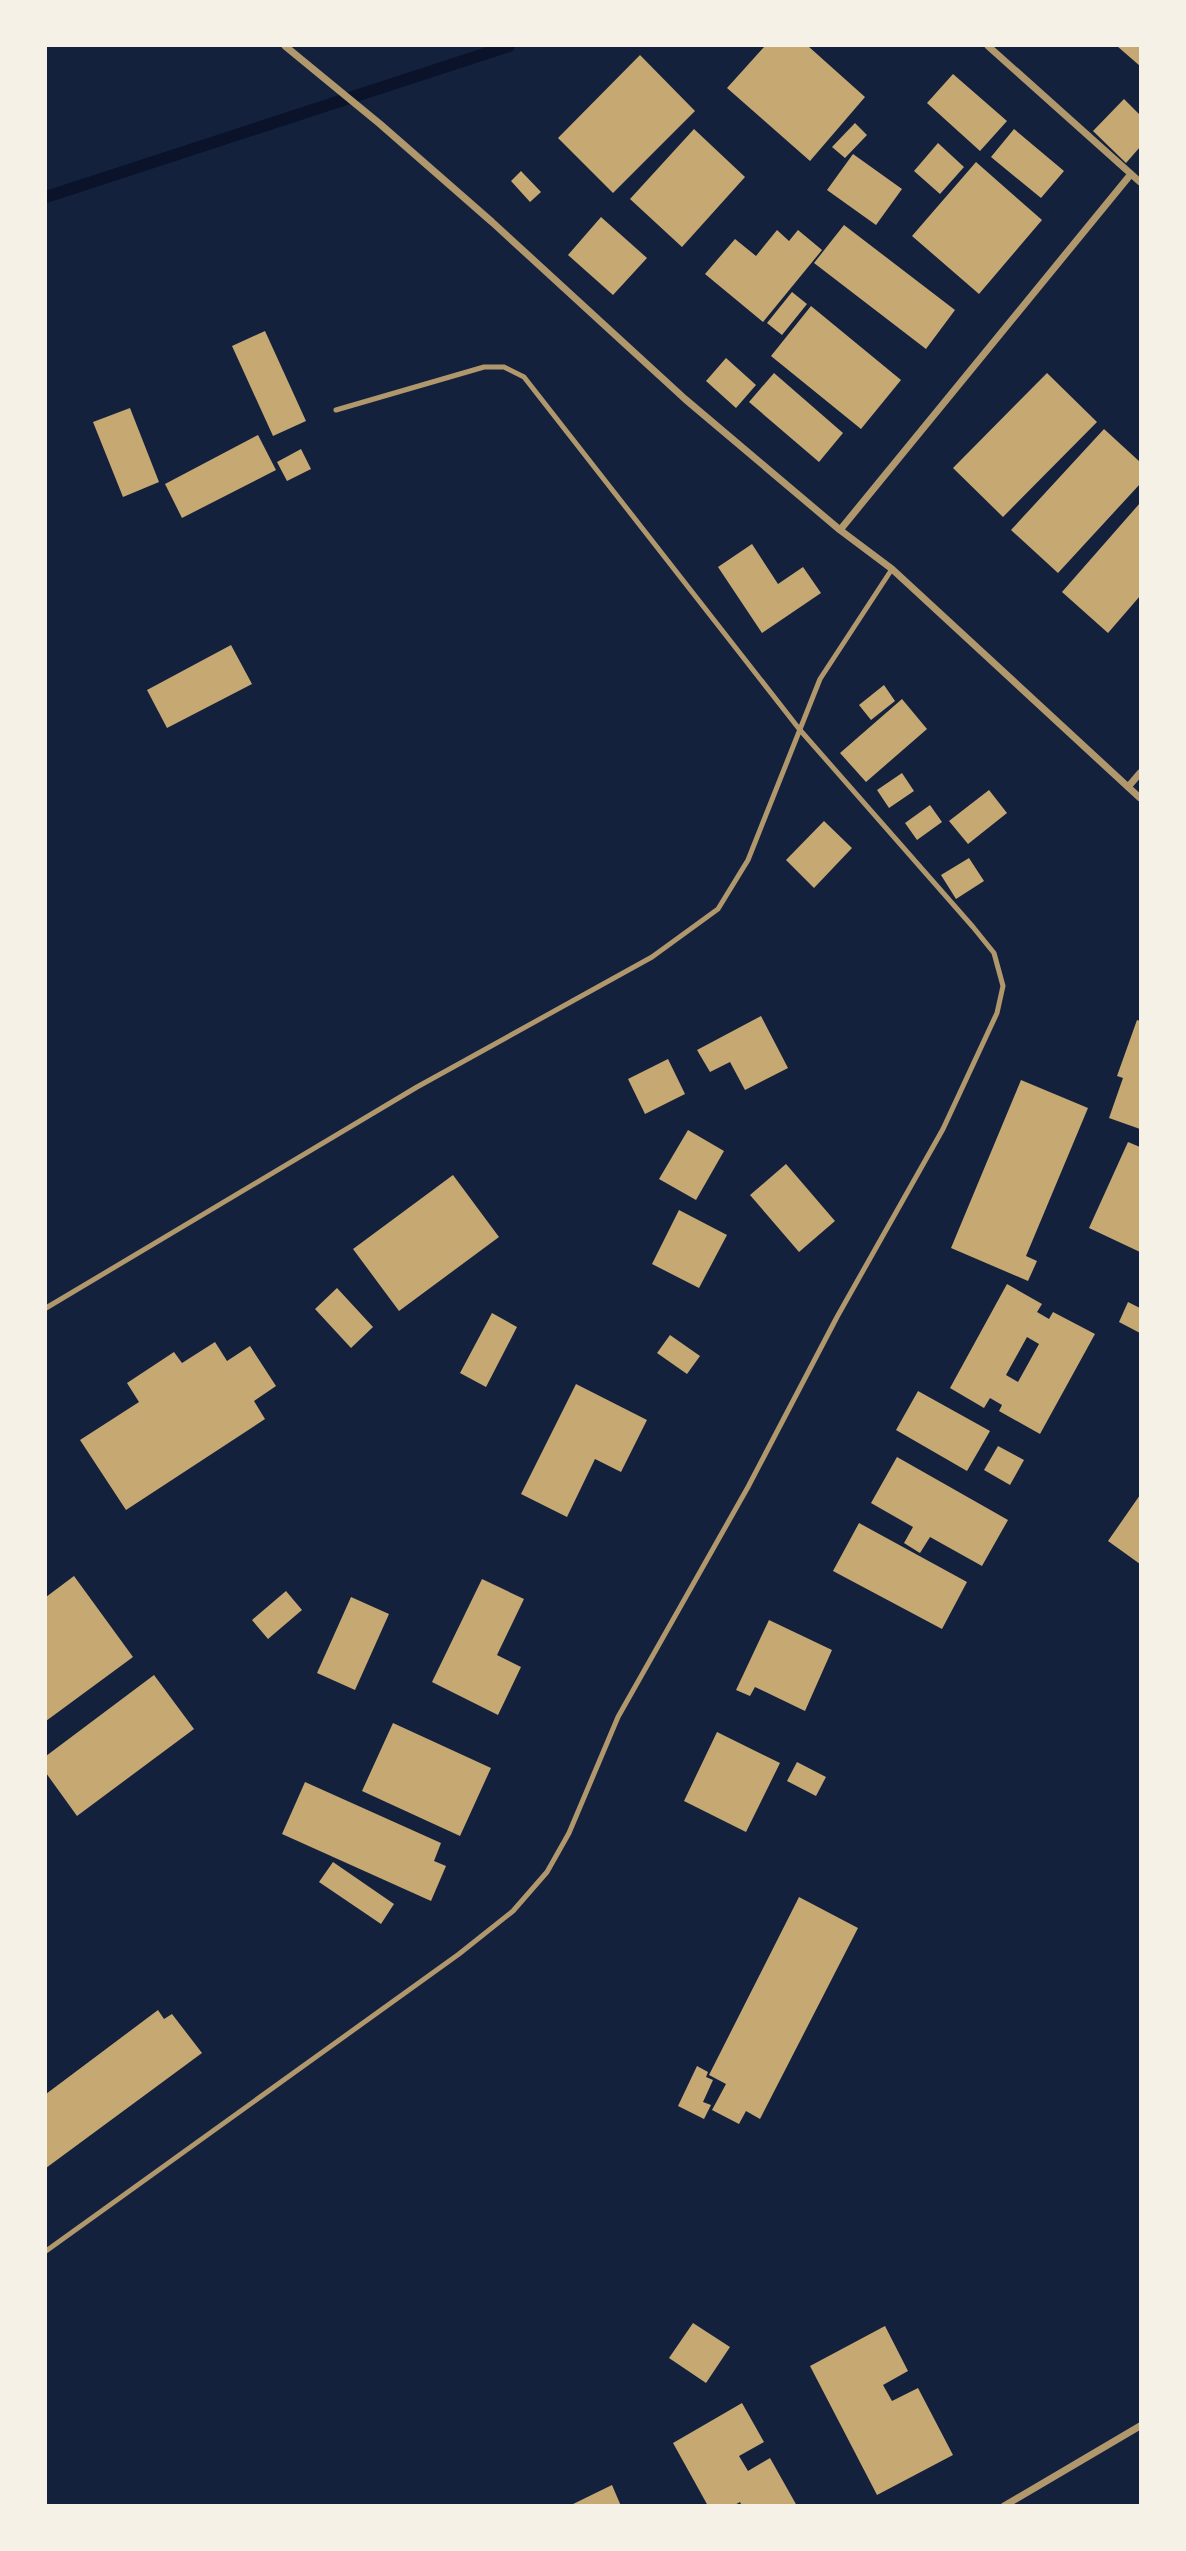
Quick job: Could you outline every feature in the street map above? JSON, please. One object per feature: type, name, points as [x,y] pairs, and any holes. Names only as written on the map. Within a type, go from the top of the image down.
[{"type":"street","points":[[285,46],[380,124],[492,222],[685,399],[840,530],[892,569],[1140,798]]},
{"type":"street","points":[[988,46],[1140,182]]},
{"type":"street","points":[[840,530],[1131,174]]},
{"type":"street","points":[[1129,787],[1140,773]]},
{"type":"street","points":[[1004,2505],[1140,2426]]},
{"type":"lane","points":[[46,2251],[459,1954],[513,1911],[547,1872],[569,1833],[618,1717],[748,1487],[837,1317],[943,1129],[998,1013],[1003,986],[994,953],[800,730],[524,377],[504,367],[484,367],[336,410]]},
{"type":"lane","points":[[46,1308],[417,1087],[652,957],[718,909],[748,859],[820,679],[892,569]]},
{"type":"building","points":[[765,46],[808,46],[865,97],[810,161],[727,88]]},
{"type":"building","points":[[1117,46],[1140,46],[1140,66]]},
{"type":"building","points":[[640,55],[695,111],[613,193],[558,138]]},
{"type":"building","points":[[953,74],[1007,121],[980,151],[927,103]]},
{"type":"building","points":[[1124,99],[1140,115],[1140,147],[1126,163],[1093,131]]},
{"type":"building","points":[[855,123],[867,135],[845,158],[832,147]]},
{"type":"building","points":[[694,129],[745,177],[682,247],[630,199]]},
{"type":"building","points":[[1014,129],[1064,171],[1041,198],[991,157]]},
{"type":"building","points":[[938,143],[964,167],[940,194],[914,171]]},
{"type":"building","points":[[853,154],[902,189],[876,225],[827,190]]},
{"type":"building","points":[[976,162],[1042,220],[979,294],[912,236]]},
{"type":"building","points":[[521,171],[541,192],[530,202],[511,181]]},
{"type":"building","points":[[601,217],[647,258],[613,295],[568,255]]},
{"type":"building","points":[[844,225],[955,310],[926,349],[814,263]]},
{"type":"building","points":[[777,230],[789,241],[798,230],[822,250],[763,322],[705,274],[735,239],[756,256]]},
{"type":"building","points":[[792,292],[807,304],[782,335],[767,323]]},
{"type":"building","points":[[811,306],[901,380],[861,429],[771,356]]},
{"type":"building","points":[[265,331],[306,421],[273,436],[232,346]]},
{"type":"building","points":[[726,358],[756,385],[736,408],[706,381]]},
{"type":"building","points":[[774,373],[843,433],[819,462],[749,402]]},
{"type":"building","points":[[1047,373],[1097,422],[1003,517],[953,468]]},
{"type":"building","points":[[130,408],[159,482],[123,497],[93,422]]},
{"type":"building","points":[[1104,429],[1140,462],[1140,484],[1058,573],[1011,530]]},
{"type":"building","points":[[258,435],[276,470],[182,518],[165,484]]},
{"type":"building","points":[[301,449],[311,469],[287,481],[277,462]]},
{"type":"building","points":[[1140,503],[1140,596],[1108,633],[1062,592]]},
{"type":"building","points":[[752,544],[778,584],[803,567],[821,593],[762,633],[718,567]]},
{"type":"building","points":[[231,645],[252,684],[167,728],[147,690]]},
{"type":"building","points":[[884,685],[895,701],[871,720],[859,705]]},
{"type":"building","points":[[902,699],[927,729],[866,782],[840,753]]},
{"type":"building","points":[[902,773],[914,791],[889,808],[877,790]]},
{"type":"building","points":[[989,790],[1007,813],[968,844],[949,821]]},
{"type":"building","points":[[930,805],[942,822],[917,840],[905,823]]},
{"type":"building","points":[[824,821],[852,848],[814,888],[786,860]]},
{"type":"building","points":[[969,858],[984,881],[956,899],[941,875]]},
{"type":"building","points":[[761,1016],[788,1068],[745,1090],[730,1062],[710,1072],[697,1050]]},
{"type":"building","points":[[1137,1020],[1140,1021],[1140,1129],[1109,1118],[1123,1078],[1117,1076]]},
{"type":"building","points":[[668,1059],[685,1094],[645,1114],[628,1079]]},
{"type":"building","points":[[1021,1080],[1088,1108],[1026,1256],[1037,1261],[1028,1281],[951,1248]]},
{"type":"building","points":[[688,1130],[724,1151],[696,1200],[659,1179]]},
{"type":"building","points":[[1128,1142],[1140,1147],[1140,1252],[1089,1228]]},
{"type":"building","points":[[786,1164],[835,1221],[799,1252],[750,1195]]},
{"type":"building","points":[[453,1175],[499,1237],[399,1311],[353,1249]]},
{"type":"building","points":[[679,1210],[727,1235],[699,1288],[652,1264]]},
{"type":"building","points":[[1007,1284],[1042,1304],[1037,1312],[1049,1319],[1053,1312],[1095,1334],[1040,1434],[999,1411],[1002,1405],[990,1398],[984,1408],[950,1388]],"holes":[[[1027,1337],[1039,1344],[1018,1382],[1006,1375]]]},
{"type":"building","points":[[337,1288],[373,1327],[351,1348],[315,1309]]},
{"type":"building","points":[[1128,1302],[1140,1308],[1140,1333],[1119,1322]]},
{"type":"building","points":[[492,1313],[517,1327],[486,1387],[460,1373]]},
{"type":"building","points":[[670,1335],[700,1356],[687,1374],[657,1353]]},
{"type":"building","points":[[215,1342],[227,1361],[250,1346],[276,1386],[254,1401],[265,1419],[126,1510],[80,1440],[139,1402],[127,1383],[174,1352],[182,1363]]},
{"type":"building","points":[[576,1384],[647,1420],[621,1472],[595,1459],[567,1517],[521,1494]]},
{"type":"building","points":[[918,1391],[990,1431],[967,1471],[896,1430]]},
{"type":"building","points":[[998,1446],[1024,1460],[1010,1485],[984,1470]]},
{"type":"building","points":[[897,1457],[1008,1520],[982,1566],[930,1537],[920,1553],[904,1543],[913,1527],[871,1503]]},
{"type":"building","points":[[1140,1495],[1140,1564],[1108,1541]]},
{"type":"building","points":[[859,1523],[967,1582],[942,1629],[833,1571]]},
{"type":"building","points":[[74,1576],[133,1657],[46,1721],[46,1597]]},
{"type":"building","points":[[482,1579],[524,1599],[497,1655],[521,1667],[498,1715],[432,1682]]},
{"type":"building","points":[[286,1591],[302,1610],[268,1639],[252,1620]]},
{"type":"building","points":[[351,1597],[389,1614],[355,1690],[317,1673]]},
{"type":"building","points":[[769,1620],[832,1650],[805,1711],[755,1687],[750,1696],[736,1690]]},
{"type":"building","points":[[154,1675],[194,1729],[77,1816],[46,1773],[46,1756]]},
{"type":"building","points":[[393,1723],[491,1768],[460,1836],[362,1791]]},
{"type":"building","points":[[717,1732],[780,1763],[746,1832],[684,1801]]},
{"type":"building","points":[[797,1762],[826,1777],[816,1796],[787,1781]]},
{"type":"building","points":[[305,1782],[441,1843],[434,1861],[446,1866],[431,1901],[282,1834]]},
{"type":"building","points":[[333,1862],[394,1904],[381,1924],[319,1882]]},
{"type":"building","points":[[799,1897],[858,1928],[760,2119],[746,2111],[739,2124],[712,2110],[726,2084],[709,2075]]},
{"type":"building","points":[[158,2010],[164,2019],[172,2014],[202,2053],[46,2168],[46,2094]]},
{"type":"building","points":[[697,2066],[708,2072],[706,2077],[713,2080],[703,2102],[711,2105],[704,2119],[678,2106]]},
{"type":"building","points":[[693,2323],[730,2347],[706,2383],[669,2358]]},
{"type":"building","points":[[885,2326],[908,2371],[883,2385],[892,2401],[918,2388],[953,2455],[877,2495],[810,2366]]},
{"type":"building","points":[[742,2403],[764,2442],[739,2456],[748,2471],[770,2458],[797,2506],[742,2506],[740,2502],[733,2506],[708,2506],[673,2443]]},
{"type":"building","points":[[612,2485],[621,2506],[569,2506]]},
{"type":"waterway","points":[[46,197],[509,46]]}]
